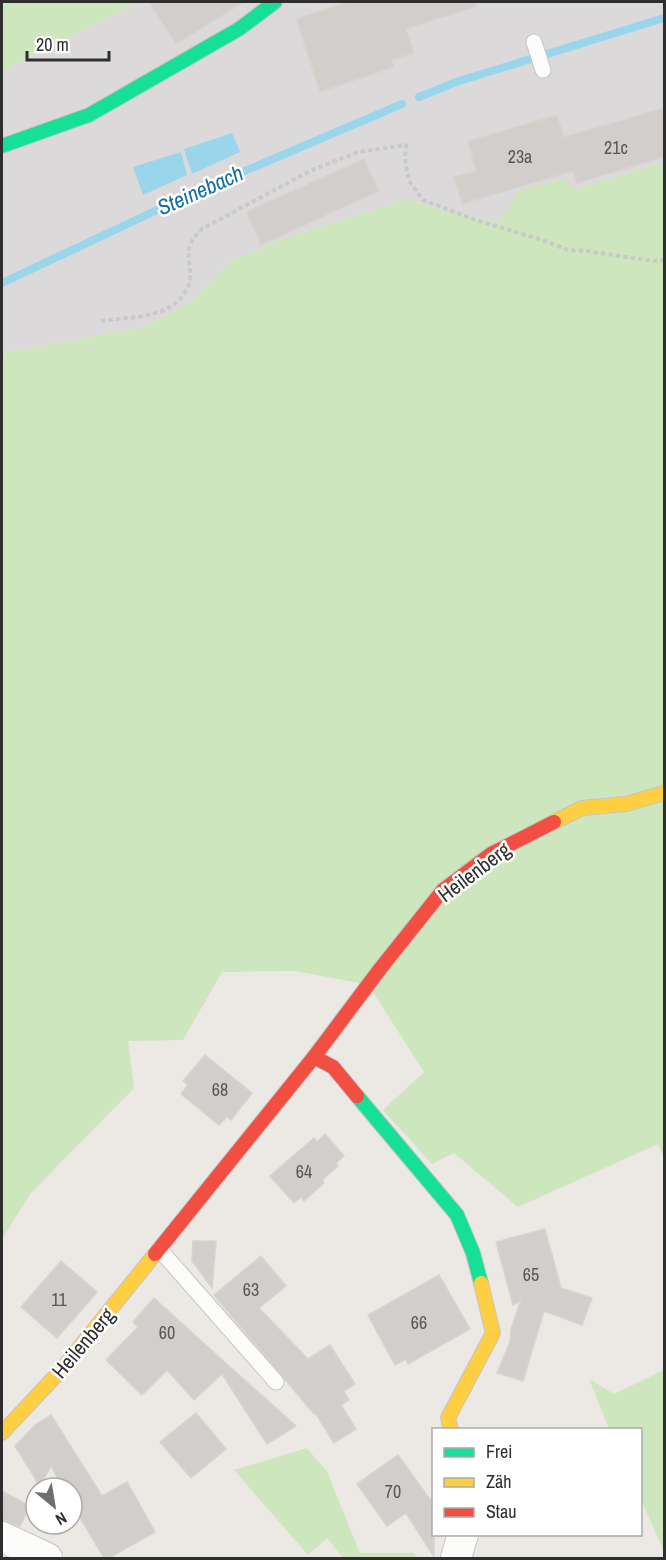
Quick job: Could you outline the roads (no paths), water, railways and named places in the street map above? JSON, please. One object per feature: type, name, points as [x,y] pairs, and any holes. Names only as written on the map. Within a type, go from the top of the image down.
[{"type":"street","points":[[2,146],[89,115],[239,29],[275,2]]},
{"type":"street","name":"Heilenberg","points":[[2,1433],[63,1368],[160,1250],[314,1058],[380,969],[443,890],[491,854],[582,808],[626,804],[664,793]]},
{"type":"street","points":[[314,1058],[333,1067],[457,1215],[474,1253],[493,1333],[448,1419],[450,1428]]},
{"type":"street","points":[[456,1558],[462,1536]]},
{"type":"street","points":[[2,1537],[47,1558]]},
{"type":"lane","points":[[534,42],[543,70]]},
{"type":"lane","points":[[160,1250],[276,1382]]},
{"type":"water","points":[[232,133],[240,152],[192,174],[184,149]]},
{"type":"water","points":[[181,152],[187,175],[143,195],[133,167]]},
{"type":"waterway","name":"Steinebach","points":[[419,97],[456,82],[664,18]]},
{"type":"waterway","name":"Steinebach","points":[[2,283],[191,194],[402,104]]}]
